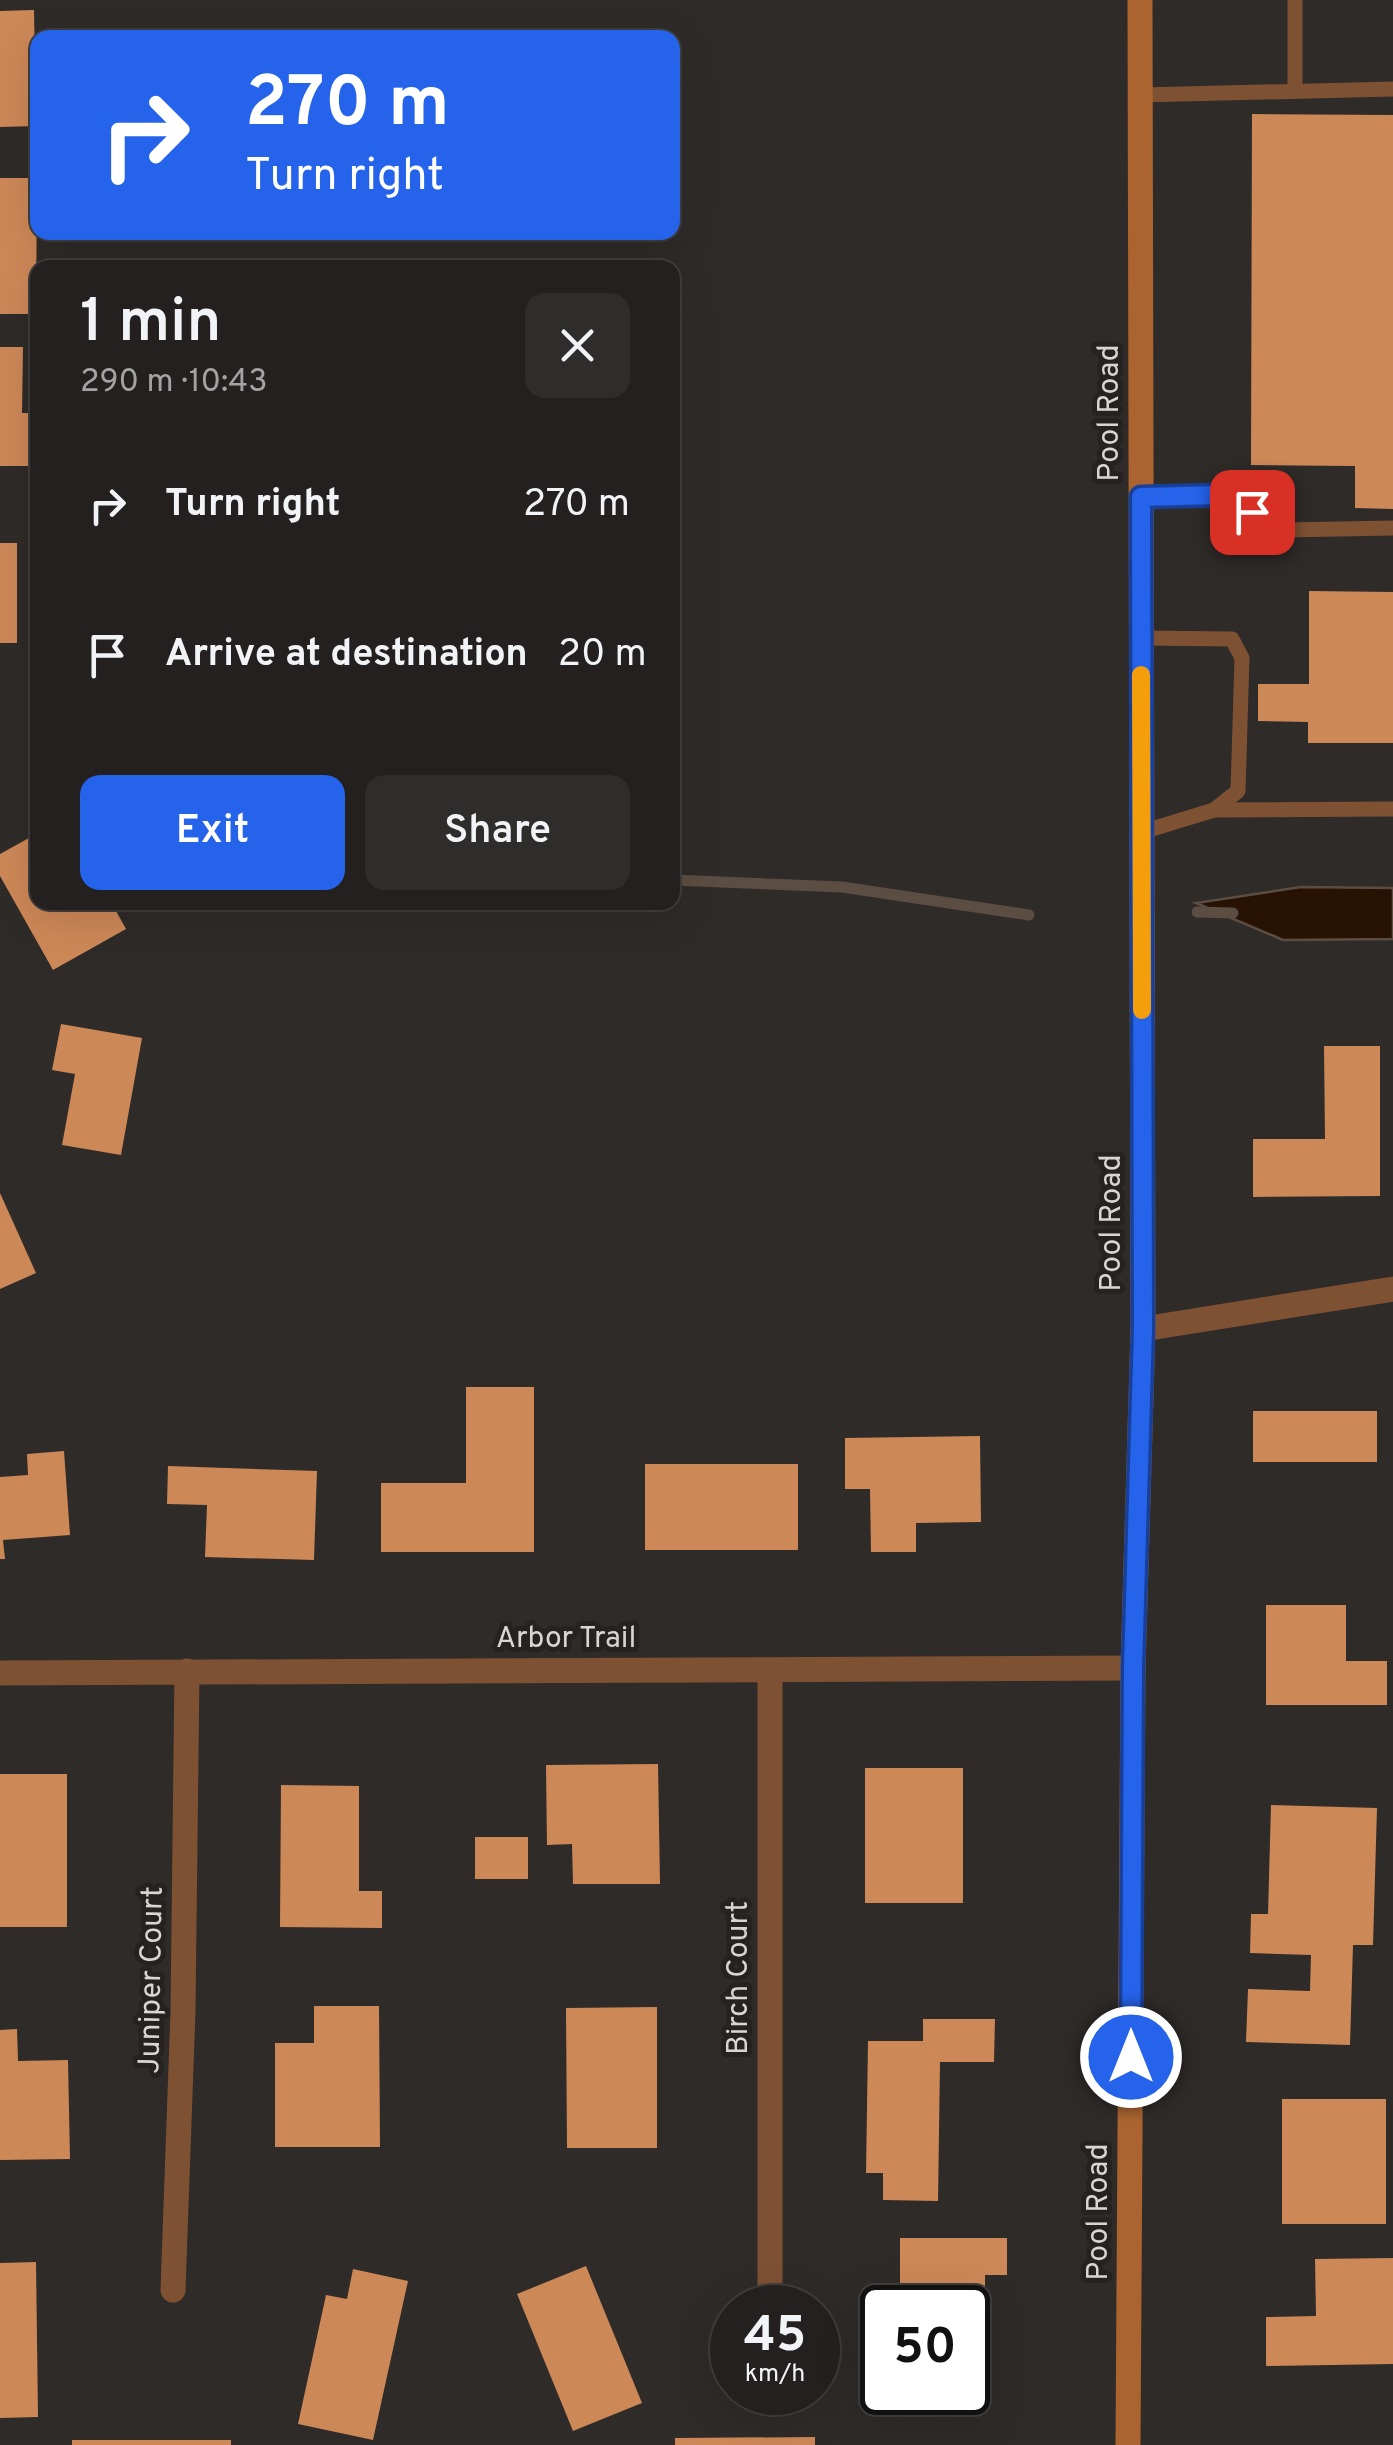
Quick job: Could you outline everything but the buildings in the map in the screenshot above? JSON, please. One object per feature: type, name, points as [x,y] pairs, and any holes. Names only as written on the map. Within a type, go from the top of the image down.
[{"type":"main road","name":"Pool Road","points":[[1128,2445],[1133,1668],[1143,1330],[1140,0]]},
{"type":"street","points":[[1143,1330],[1393,1289]]},
{"type":"street","name":"Arbor Trail","points":[[0,1673],[1133,1668]]},
{"type":"street","name":"Birch Court","points":[[770,1670],[770,2285]]},
{"type":"street","name":"Juniper Court","points":[[173,2290],[183,2011],[187,1671]]},
{"type":"lane","points":[[1295,91],[1296,0]]},
{"type":"lane","points":[[1140,95],[1393,89]]},
{"type":"lane","points":[[1141,497],[1220,495],[1284,530],[1393,528]]},
{"type":"lane","points":[[1141,638],[1232,639],[1242,658],[1238,791],[1214,810]]},
{"type":"lane","points":[[1142,832],[1214,810],[1393,809]]},
{"type":"shaded area","points":[[1301,887],[1393,888],[1393,939],[1283,940],[1196,903]]},
{"type":"waterway","points":[[680,880],[842,887],[1029,915]]},
{"type":"waterway","points":[[1197,912],[1233,913]]},
{"type":"slow traffic","points":[[1141,675],[1142,1010]]},
{"type":"route","points":[[1131,2057],[1133,1668],[1143,1330],[1141,497],[1220,495],[1252,512]]}]
